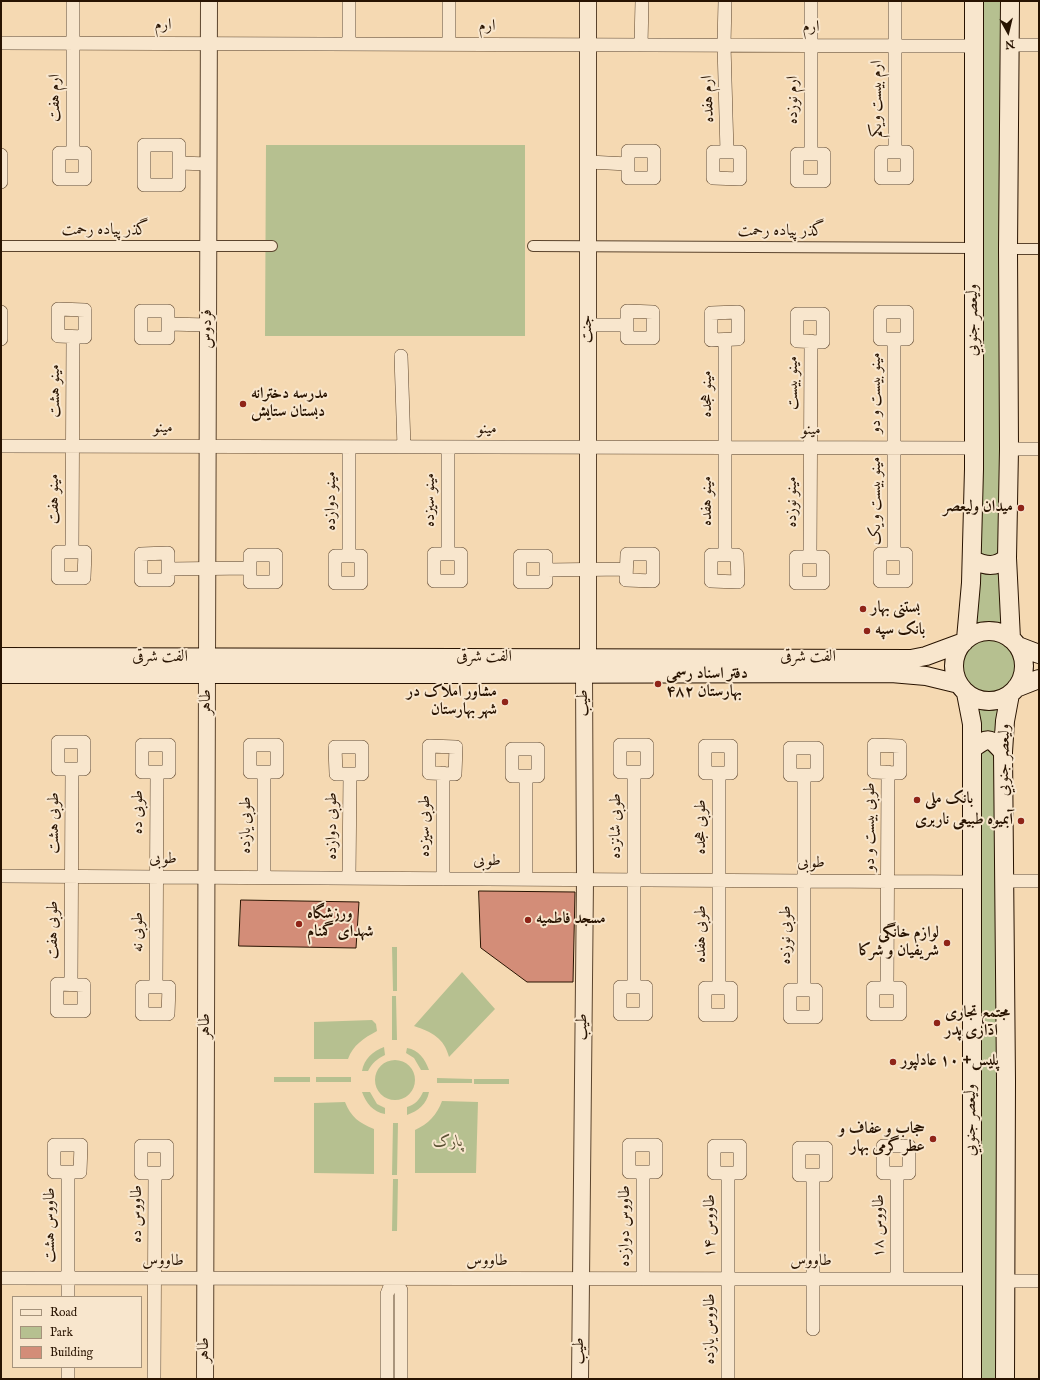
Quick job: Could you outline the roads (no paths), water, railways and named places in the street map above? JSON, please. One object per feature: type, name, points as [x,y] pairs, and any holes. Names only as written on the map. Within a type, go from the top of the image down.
[{"type":"main road","name":"وليعصر جنوبي","points":[[965,640],[971,583],[974,448],[974,1]]},
{"type":"main road","points":[[1010,1],[1008,249],[1009,449],[1007,558],[1014,643]]},
{"type":"main road","points":[[972,560],[989,566],[1000,564],[1007,558]]},
{"type":"main road","points":[[1013,691],[1020,681],[1024,663],[1022,654],[1014,643],[1003,634],[993,632],[974,634],[965,640],[958,649],[954,662],[955,676],[962,688],[974,698],[993,701],[1039,679]]},
{"type":"main road","name":"الفت شرقی","points":[[586,666],[911,659],[926,656],[965,640]]},
{"type":"main road","points":[[1014,643],[1039,654]]},
{"type":"main road","name":"الفت شرقی","points":[[1,657],[207,665],[586,666],[891,673],[926,676],[962,688]]},
{"type":"main road","name":"الفت شرقی","points":[[1,674],[207,665]]},
{"type":"main road","name":"وليعصر جنوبي","points":[[962,688],[972,724],[972,1379]]},
{"type":"main road","name":"وليعصر جنوبي","points":[[1005,1379],[1005,881],[1003,752],[1005,721],[1013,691]]},
{"type":"main road","points":[[972,748],[982,741],[989,740],[994,741],[1003,752]]},
{"type":"street","name":"ارم هفت","points":[[73,1],[73,153]]},
{"type":"street","name":"فردوس","points":[[207,665],[209,1]]},
{"type":"street","points":[[349,1],[349,44]]},
{"type":"street","points":[[448,44],[449,1]]},
{"type":"street","name":"جنت","points":[[586,666],[588,570],[588,1]]},
{"type":"street","points":[[641,45],[642,1]]},
{"type":"street","name":"ارم هفده","points":[[725,1],[724,45],[727,152]]},
{"type":"street","name":"ارم نوزده","points":[[811,1],[811,154]]},
{"type":"street","name":"ارم بیست ویکم","points":[[895,152],[896,1]]},
{"type":"street","name":"ارم","points":[[1,43],[974,46]]},
{"type":"street","points":[[1009,45],[1039,45]]},
{"type":"street","points":[[1,155],[1,182]]},
{"type":"street","points":[[588,162],[628,164]]},
{"type":"street","points":[[179,164],[208,164]]},
{"type":"street","name":"گذر پیاده رحمت","points":[[1,246],[272,246]]},
{"type":"street","name":"گذر پیاده رحمت","points":[[533,246],[974,248]]},
{"type":"street","points":[[1008,249],[1039,249]]},
{"type":"street","points":[[1,312],[1,339]]},
{"type":"street","points":[[168,324],[208,325]]},
{"type":"street","points":[[588,325],[627,325]]},
{"type":"street","name":"مینو هشت","points":[[72,446],[73,337]]},
{"type":"street","name":"مینو بیست و دو","points":[[894,339],[894,448]]},
{"type":"street","name":"مینو هجده","points":[[725,448],[726,340]]},
{"type":"street","name":"مینو بیست","points":[[811,341],[811,448]]},
{"type":"street","points":[[401,356],[404,447]]},
{"type":"street","name":"مینو","points":[[1,446],[974,448]]},
{"type":"street","name":"مینو هفت","points":[[72,446],[72,552]]},
{"type":"street","name":"مینو دوازده","points":[[349,447],[349,556]]},
{"type":"street","name":"مینو سیزده","points":[[448,447],[448,554]]},
{"type":"street","name":"مینو هفده","points":[[725,448],[725,555]]},
{"type":"street","name":"مینو نوزده","points":[[810,557],[811,448]]},
{"type":"street","name":"مینو بیست و یک","points":[[894,448],[894,554]]},
{"type":"street","points":[[1009,449],[1039,449]]},
{"type":"street","points":[[168,568],[250,568]]},
{"type":"street","points":[[546,570],[626,569]]},
{"type":"street","name":"طاهر","points":[[205,1379],[207,665]]},
{"type":"street","name":"طیب","points":[[580,1379],[586,666]]},
{"type":"street","name":"طوبی هشت","points":[[72,769],[72,876]]},
{"type":"street","name":"طوبی ده","points":[[156,772],[156,877]]},
{"type":"street","name":"طوبی یازده","points":[[264,772],[264,877]]},
{"type":"street","name":"طوبی شانزده","points":[[634,772],[634,987]]},
{"type":"street","name":"طوبی بیست و دو","points":[[887,988],[888,772]]},
{"type":"street","name":"طوبی سیزده","points":[[443,773],[443,879]]},
{"type":"street","name":"طوبی هجده","points":[[719,773],[719,880]]},
{"type":"street","name":"طوبی دوازده","points":[[349,878],[350,774]]},
{"type":"street","name":"طوبی نوزده","points":[[804,775],[804,990]]},
{"type":"street","points":[[526,776],[526,879]]},
{"type":"street","name":"طوبی","points":[[1,876],[972,882]]},
{"type":"street","name":"طوبی هفت","points":[[71,984],[72,876]]},
{"type":"street","name":"طوبی نه","points":[[156,877],[156,987]]},
{"type":"street","name":"طوبی هفده","points":[[719,880],[719,988]]},
{"type":"street","points":[[1005,881],[1039,882]]},
{"type":"street","name":"طاووس هشت","points":[[68,1172],[68,1296]]},
{"type":"street","name":"طاووس دوازده","points":[[643,1279],[644,1172]]},
{"type":"street","name":"طاووس ده","points":[[154,1379],[155,1173]]},
{"type":"street","name":"طاووس ۱۴","points":[[728,1173],[728,1279]]},
{"type":"street","name":"طاووس ۱۸","points":[[897,1173],[897,1279]]},
{"type":"street","points":[[813,1175],[814,1329]]},
{"type":"street","name":"طاووس","points":[[1,1278],[972,1279]]},
{"type":"street","points":[[387,1379],[387,1294],[393,1279]]},
{"type":"street","points":[[393,1279],[401,1290],[401,1379]]},
{"type":"street","name":"طاووس یازده","points":[[728,1279],[728,1379]]},
{"type":"street","points":[[1005,1281],[1039,1281]]},
{"type":"street","points":[[68,1368],[68,1379]]},
{"type":"place","name":"مدرسه دخترانه دبستان ستایش","points":[[243,404]]},
{"type":"place","name":"میدان ولیعصر","points":[[1021,508]]},
{"type":"place","name":"بستنی بهار","points":[[863,609]]},
{"type":"place","name":"بانک سپه","points":[[867,631]]},
{"type":"place","name":"دفتر اسناد رسمی ۴۸۲ بهارستان","points":[[658,684]]},
{"type":"place","name":"مشاور املاک در شهر بهارستان","points":[[505,702]]},
{"type":"place","name":"بانک ملی","points":[[917,800]]},
{"type":"place","name":"آبمیوه طبیعی ناربری","points":[[1021,821]]},
{"type":"place","name":"مسجد فاطمیه","points":[[528,920]]},
{"type":"place","name":"ورزشگاه شهدای گمنام","points":[[299,924]]},
{"type":"place","name":"لوازم خانگی شریفیان و شرکا","points":[[947,943]]},
{"type":"place","name":"مجتمع تجاری اداری پدر","points":[[937,1023]]},
{"type":"place","name":"پلیس+ ۱۰ عادلپور","points":[[893,1062]]},
{"type":"place","name":"حجاب و عفاف و عطر گرمی بهار","points":[[933,1139]]},
{"type":"park label","name":"پارک","points":[[448,1143]]}]
